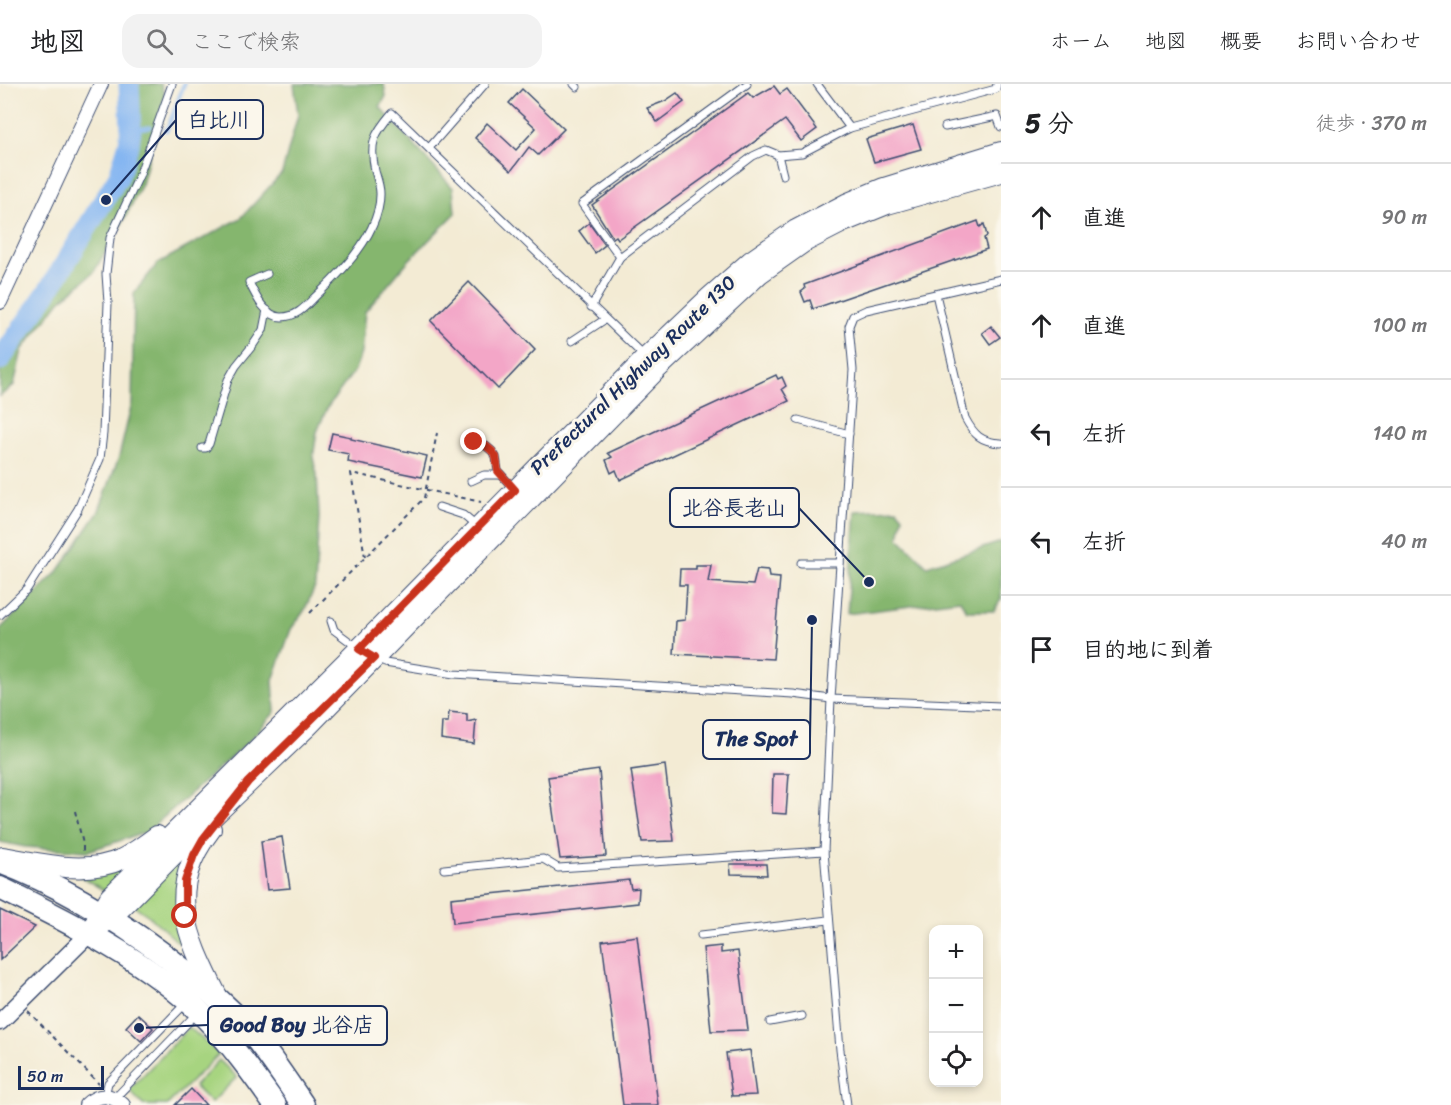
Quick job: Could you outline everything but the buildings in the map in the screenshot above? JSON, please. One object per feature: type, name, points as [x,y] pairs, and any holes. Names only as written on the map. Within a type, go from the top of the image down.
[{"type":"highway","points":[[0,862],[35,875],[106,915],[218,998],[249,1031],[303,1105]]},
{"type":"highway","points":[[0,888],[121,953],[193,1007],[232,1047],[275,1105]]},
{"type":"main road","name":"Prefectural Highway Route 130","points":[[89,934],[106,915],[110,897],[245,774],[367,654],[652,364],[710,297],[751,261],[818,217],[884,188],[1001,152]]},
{"type":"main road","name":"Prefectural Highway Route 130","points":[[367,654],[477,528],[515,490],[652,364],[760,273],[804,242],[843,222],[887,204],[1001,172]]},
{"type":"main road","points":[[0,856],[53,866],[72,867],[98,866],[119,860],[138,850],[169,827],[214,786],[245,774]]},
{"type":"main road","points":[[218,998],[194,948],[185,916],[185,881],[194,855],[245,774]]},
{"type":"street","points":[[0,302],[101,84]]},
{"type":"street","points":[[0,1022],[89,934]]},
{"type":"street","points":[[86,1105],[97,1096],[110,1096]]},
{"type":"lane","points":[[0,615],[27,589],[78,509],[100,459],[104,433],[108,303],[106,274],[110,238],[139,176],[172,84]]},
{"type":"lane","points":[[429,148],[484,84]]},
{"type":"lane","points":[[620,257],[582,204],[747,84]]},
{"type":"lane","points":[[817,84],[850,128]]},
{"type":"lane","points":[[591,307],[620,257],[753,156],[766,150],[778,155],[802,153],[850,128],[996,89],[997,84]]},
{"type":"lane","points":[[267,274],[249,282],[252,290],[272,315],[281,317],[296,315],[351,261],[365,240],[378,211],[380,192],[372,145],[378,129],[392,113],[652,364]]},
{"type":"lane","points":[[945,127],[997,116],[1001,127]]},
{"type":"lane","points":[[778,155],[783,175]]},
{"type":"lane","points":[[848,1105],[840,1050],[824,851],[831,699],[853,370],[849,326],[853,316],[866,310],[1001,279]]},
{"type":"lane","points":[[936,294],[965,418],[976,435],[1001,443]]},
{"type":"lane","points":[[202,448],[206,448],[209,444],[228,380],[263,330],[267,310]]},
{"type":"lane","points":[[572,341],[604,320]]},
{"type":"lane","points":[[798,420],[849,434]]},
{"type":"lane","points":[[474,442],[492,451],[501,475],[515,490]]},
{"type":"lane","points":[[471,481],[484,475],[501,475]]},
{"type":"lane","points":[[439,507],[464,515],[477,528]]},
{"type":"lane","points":[[801,563],[840,563]]},
{"type":"lane","points":[[331,621],[334,630],[367,654],[386,663],[454,674],[793,694],[831,699],[1001,706]]},
{"type":"lane","points":[[444,869],[543,859],[558,868],[824,851]]},
{"type":"lane","points":[[701,935],[829,920]]},
{"type":"lane","points":[[110,1096],[193,1007]]},
{"type":"lane","points":[[110,1096],[108,1083],[193,1007]]},
{"type":"lane","points":[[770,1022],[802,1016]]},
{"type":"path","points":[[310,614],[424,498],[437,433]]},
{"type":"path","points":[[365,557],[351,473],[481,502]]},
{"type":"path","points":[[75,811],[83,844],[83,858]]},
{"type":"path","points":[[20,1003],[110,1096]]},
{"type":"green space","points":[[131,84],[161,84],[165,96],[142,184],[121,226],[93,273],[60,301],[22,350],[14,385],[0,396],[0,369],[10,360],[59,291],[133,163],[140,130]]},
{"type":"green space","points":[[294,84],[384,84],[386,96],[380,107],[453,188],[455,214],[409,260],[365,312],[361,353],[355,370],[327,408],[317,432],[313,458],[317,474],[319,517],[315,587],[304,611],[291,629],[273,680],[275,712],[249,741],[147,832],[88,851],[25,847],[0,842],[0,629],[59,570],[98,513],[119,457],[132,403],[134,293],[158,263],[241,218],[282,173],[298,115]]},
{"type":"green space","points":[[897,509],[903,516],[899,538],[927,566],[1001,542],[1001,599],[994,611],[967,611],[960,600],[847,614],[855,511]]},
{"type":"green space","points":[[191,846],[182,942],[179,943],[133,905]]},
{"type":"green space","points":[[139,856],[105,891],[75,873]]},
{"type":"green space","points":[[189,1027],[219,1054],[167,1105],[143,1105],[129,1090]]},
{"type":"green space","points":[[219,1060],[237,1077],[211,1103],[194,1086]]},
{"type":"waterway","points":[[0,360],[48,291],[119,176],[131,129],[129,84]]},
{"type":"waterway","points":[[165,130],[167,130],[184,84]]},
{"type":"waterway","points":[[131,129],[151,127]]},
{"type":"place","name":"白比川","points":[[106,200]]},
{"type":"place","name":"北谷長老山","points":[[869,582]]},
{"type":"place","name":"The Spot","points":[[812,620]]},
{"type":"place","name":"Good Boy 北谷店","points":[[139,1028]]},
{"type":"route","points":[[185,916],[185,881],[194,855],[203,839],[248,782],[308,726],[374,658],[359,649],[515,490],[498,471],[496,457],[492,451],[474,442]]}]
